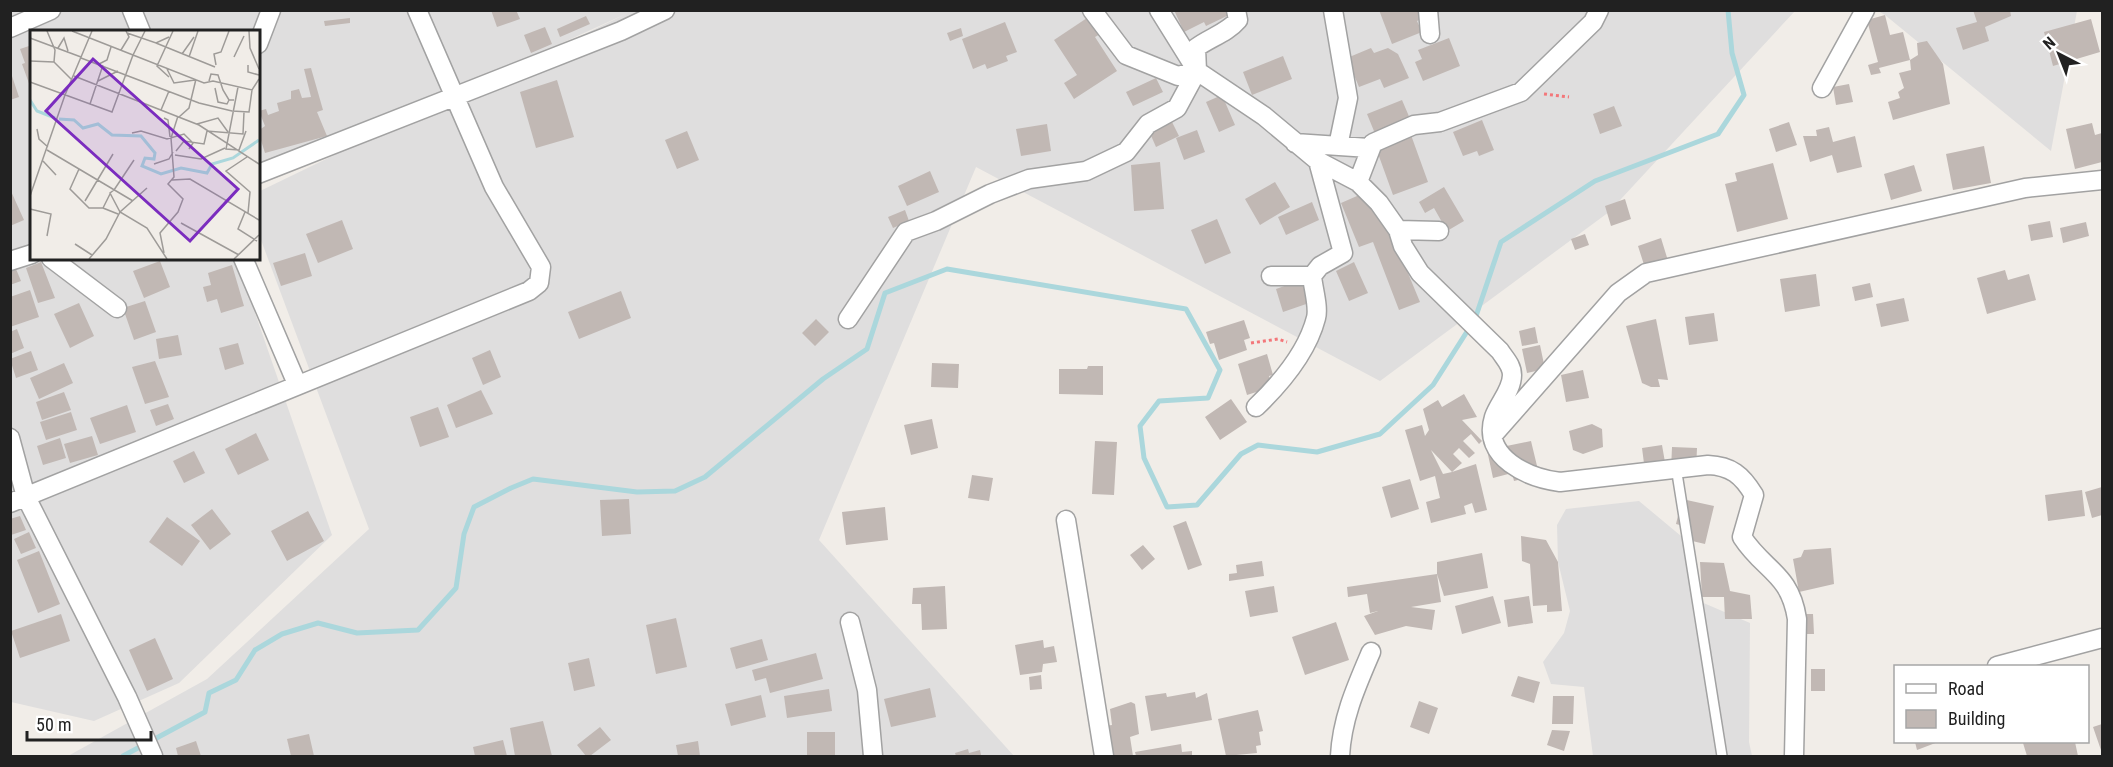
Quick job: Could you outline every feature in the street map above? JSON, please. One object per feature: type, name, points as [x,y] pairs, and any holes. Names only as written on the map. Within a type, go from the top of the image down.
[{"type":"street","points":[[10,28],[51,10]]},
{"type":"street","points":[[132,10],[140,30]]},
{"type":"street","points":[[260,39],[272,10]]},
{"type":"street","points":[[18,500],[529,291],[538,283],[541,267],[494,187],[417,10]]},
{"type":"street","points":[[260,173],[621,31],[665,10]]},
{"type":"street","points":[[1092,10],[1126,55],[1178,76],[1197,71]]},
{"type":"street","points":[[1159,10],[1197,71],[1264,116],[1318,161],[1358,182],[1379,203],[1398,230],[1403,246],[1420,273],[1510,365],[1512,376],[1493,419],[1493,435],[1510,465],[1539,479],[1579,480],[1708,465],[1729,468],[1745,479],[1754,495],[1742,537],[1788,588],[1794,600],[1797,619],[1794,756]]},
{"type":"street","points":[[848,319],[906,232],[1029,179],[1086,171],[1126,152],[1148,124],[1177,108],[1197,71],[1196,48],[1210,37],[1231,28],[1238,20],[1236,10]]},
{"type":"street","points":[[1333,10],[1347,98],[1338,146]]},
{"type":"street","points":[[1428,10],[1430,34]]},
{"type":"street","points":[[1358,182],[1369,148],[1373,143],[1414,125],[1440,122],[1521,92],[1593,22],[1599,10]]},
{"type":"street","points":[[1822,88],[1865,10]]},
{"type":"street","points":[[1295,143],[1369,148]]},
{"type":"street","points":[[1256,407],[1281,383],[1303,347],[1317,316],[1312,276],[1320,266],[1343,253],[1318,161]]},
{"type":"street","points":[[1493,435],[1618,293],[1646,273],[2025,188],[2103,180]]},
{"type":"street","points":[[1398,230],[1438,231]]},
{"type":"street","points":[[10,261],[30,255]]},
{"type":"street","points":[[54,260],[117,308]]},
{"type":"street","points":[[244,260],[297,384]]},
{"type":"street","points":[[1271,276],[1312,276]]},
{"type":"street","points":[[10,438],[18,500],[127,697],[153,756]]},
{"type":"street","points":[[1066,520],[1104,756]]},
{"type":"street","points":[[850,622],[867,690],[873,756]]},
{"type":"street","points":[[2001,665],[2103,638]]},
{"type":"street","points":[[1340,756],[1341,731],[1346,711],[1371,652]]},
{"type":"lane","points":[[1676,467],[1722,756]]},
{"type":"path","points":[[1251,343],[1278,339],[1303,347]]},
{"type":"shaded area","points":[[11,11],[1795,11],[1609,212],[1380,381],[976,167],[819,540],[1014,756],[68,756],[207,679],[369,529],[260,237],[260,191],[628,13],[260,180],[260,30],[30,30],[30,260],[237,260],[332,535],[179,683],[94,721],[11,702]]},
{"type":"shaded area","points":[[1878,11],[2077,11],[2051,151],[1885,15]]},
{"type":"shaded area","points":[[1639,501],[1687,541],[1692,598],[1750,623],[1749,742],[1752,756],[1593,756],[1584,687],[1551,684],[1543,662],[1564,633],[1570,611],[1558,562],[1557,525],[1566,509]]},
{"type":"building","points":[[491,10],[516,10],[520,19],[497,27]]},
{"type":"building","points":[[1174,10],[1227,10],[1229,15],[1206,26],[1204,22],[1184,32]]},
{"type":"building","points":[[1379,10],[1418,10],[1421,19],[1417,21],[1422,32],[1392,44]]},
{"type":"building","points":[[1973,10],[2010,10],[2011,16],[1985,27],[1989,41],[1963,50],[1956,28],[1977,22]]},
{"type":"building","points":[[1885,15],[1890,35],[1903,32],[1910,60],[1879,68],[1881,73],[1871,75],[1868,65],[1878,62],[1867,20]]},
{"type":"building","points":[[586,16],[590,24],[560,37],[557,29]]},
{"type":"building","points":[[1090,16],[1102,33],[1095,37],[1117,71],[1074,99],[1064,83],[1077,75],[1054,40]]},
{"type":"building","points":[[350,18],[350,23],[325,26],[324,21]]},
{"type":"building","points":[[2091,19],[2100,52],[2053,66],[2044,32]]},
{"type":"building","points":[[1005,22],[1017,52],[1006,56],[1008,61],[987,69],[985,64],[973,69],[962,39]]},
{"type":"building","points":[[545,27],[552,44],[531,53],[524,35]]},
{"type":"building","points":[[961,28],[963,36],[950,41],[947,33]]},
{"type":"building","points":[[1449,38],[1460,66],[1423,81],[1415,62],[1422,59],[1418,50]]},
{"type":"building","points":[[1927,41],[1943,64],[1950,104],[1893,120],[1888,102],[1900,98],[1898,92],[1904,88],[1899,73],[1911,70],[1910,60],[1918,55],[1917,43]]},
{"type":"building","points":[[30,46],[30,86],[22,64],[25,63],[20,49]]},
{"type":"building","points":[[1371,48],[1374,53],[1388,48],[1398,54],[1409,78],[1384,88],[1380,79],[1359,87],[1347,58]]},
{"type":"building","points":[[1283,56],[1292,79],[1252,95],[1243,72]]},
{"type":"building","points":[[311,68],[323,110],[317,112],[327,136],[265,153],[260,130],[265,126],[260,111],[266,109],[268,115],[279,111],[277,103],[291,99],[291,91],[299,89],[302,98],[311,97],[304,69]]},
{"type":"building","points":[[10,74],[19,97],[10,100]]},
{"type":"building","points":[[1156,78],[1163,92],[1133,106],[1126,92]]},
{"type":"building","points":[[557,80],[574,137],[536,148],[520,92]]},
{"type":"building","points":[[1849,84],[1853,102],[1836,105],[1833,87]]},
{"type":"building","points":[[1222,95],[1235,125],[1219,132],[1206,102]]},
{"type":"building","points":[[1402,100],[1411,121],[1376,136],[1367,114]]},
{"type":"building","points":[[1614,106],[1622,126],[1600,134],[1593,114]]},
{"type":"building","points":[[1171,120],[1179,136],[1156,147],[1149,131]]},
{"type":"building","points":[[1482,120],[1494,150],[1479,156],[1477,151],[1463,156],[1453,132]]},
{"type":"building","points":[[1789,122],[1797,145],[1776,152],[1769,129]]},
{"type":"building","points":[[2092,123],[2095,135],[2102,133],[2102,162],[2075,169],[2066,129]]},
{"type":"building","points":[[1047,124],[1051,151],[1021,156],[1016,129]]},
{"type":"building","points":[[1829,127],[1833,142],[1855,136],[1862,167],[1837,173],[1832,155],[1810,162],[1803,136],[1817,136],[1816,130]]},
{"type":"building","points":[[1197,130],[1205,152],[1184,160],[1176,138]]},
{"type":"building","points":[[687,131],[699,160],[677,169],[665,140]]},
{"type":"building","points":[[1411,135],[1428,182],[1393,195],[1376,148]]},
{"type":"building","points":[[1984,146],[1991,183],[1953,190],[1946,154]]},
{"type":"building","points":[[1160,162],[1164,209],[1134,211],[1131,165]]},
{"type":"building","points":[[1773,163],[1788,219],[1737,232],[1725,184],[1737,181],[1735,173]]},
{"type":"building","points":[[1914,165],[1922,191],[1891,200],[1884,174]]},
{"type":"building","points":[[930,171],[939,192],[907,206],[898,186]]},
{"type":"building","points":[[1275,182],[1290,207],[1260,225],[1245,199]]},
{"type":"building","points":[[1444,187],[1464,221],[1447,231],[1434,208],[1425,213],[1419,202]]},
{"type":"building","points":[[10,189],[24,220],[10,226]]},
{"type":"building","points":[[1373,189],[1420,302],[1399,310],[1373,242],[1359,247],[1341,203]]},
{"type":"building","points":[[1625,199],[1631,219],[1611,226],[1605,206]]},
{"type":"building","points":[[1312,202],[1319,220],[1286,235],[1278,217]]},
{"type":"building","points":[[905,210],[909,221],[893,228],[888,217]]},
{"type":"building","points":[[1217,219],[1231,253],[1205,264],[1191,230]]},
{"type":"building","points":[[342,220],[353,249],[318,263],[306,234]]},
{"type":"building","points":[[2050,221],[2053,237],[2031,241],[2028,225]]},
{"type":"building","points":[[2086,222],[2089,236],[2063,243],[2060,228]]},
{"type":"building","points":[[1585,234],[1589,245],[1575,250],[1571,239]]},
{"type":"building","points":[[1661,238],[1669,264],[1646,271],[1638,246]]},
{"type":"building","points":[[305,253],[312,276],[281,286],[273,263]]},
{"type":"building","points":[[160,261],[170,287],[144,298],[133,271]]},
{"type":"building","points":[[41,262],[55,298],[38,303],[26,268]]},
{"type":"building","points":[[1354,262],[1368,293],[1349,301],[1336,271]]},
{"type":"building","points":[[232,265],[244,306],[221,313],[217,299],[207,302],[203,287],[211,285],[208,273]]},
{"type":"building","points":[[16,269],[21,281],[10,285],[10,271]]},
{"type":"building","points":[[2005,270],[2008,280],[2029,274],[2036,300],[1987,314],[1977,278]]},
{"type":"building","points":[[1816,274],[1820,306],[1785,312],[1780,279]]},
{"type":"building","points":[[1304,279],[1312,302],[1283,312],[1276,289]]},
{"type":"building","points":[[1870,283],[1873,297],[1855,301],[1852,287]]},
{"type":"building","points":[[30,290],[39,317],[10,327],[10,297]]},
{"type":"building","points":[[621,291],[631,318],[579,339],[568,312]]},
{"type":"building","points":[[1904,298],[1909,321],[1881,327],[1876,304]]},
{"type":"building","points":[[145,301],[156,332],[134,340],[123,308]]},
{"type":"building","points":[[79,303],[94,336],[70,348],[54,314]]},
{"type":"building","points":[[1714,313],[1718,341],[1689,345],[1685,317]]},
{"type":"building","points":[[816,319],[829,332],[815,346],[802,333]]},
{"type":"building","points":[[1656,319],[1668,380],[1658,379],[1660,387],[1651,387],[1642,383],[1626,326]]},
{"type":"building","points":[[1244,320],[1250,338],[1244,340],[1247,350],[1219,360],[1214,343],[1210,344],[1206,332]]},
{"type":"building","points":[[1535,327],[1538,343],[1522,346],[1519,331]]},
{"type":"building","points":[[17,329],[24,348],[10,354],[10,332]]},
{"type":"building","points":[[178,335],[182,355],[159,359],[156,339]]},
{"type":"building","points":[[238,343],[244,364],[225,370],[219,348]]},
{"type":"building","points":[[1540,345],[1545,369],[1527,373],[1522,349]]},
{"type":"building","points":[[490,350],[501,377],[483,385],[472,358]]},
{"type":"building","points":[[31,351],[38,370],[16,378],[10,359]]},
{"type":"building","points":[[1267,354],[1273,375],[1269,376],[1272,387],[1247,395],[1238,364]]},
{"type":"building","points":[[155,361],[169,397],[145,404],[132,367]]},
{"type":"building","points":[[64,363],[73,383],[39,399],[30,378]]},
{"type":"building","points":[[932,363],[959,364],[958,388],[931,387]]},
{"type":"building","points":[[1088,366],[1103,366],[1103,395],[1059,394],[1059,369],[1087,369]]},
{"type":"building","points":[[1583,370],[1589,398],[1566,402],[1561,375]]},
{"type":"building","points":[[481,390],[493,414],[456,428],[447,405]]},
{"type":"building","points":[[64,392],[71,410],[42,420],[36,402]]},
{"type":"building","points":[[1464,394],[1477,417],[1462,420],[1482,441],[1479,444],[1471,434],[1463,441],[1475,453],[1469,458],[1459,448],[1453,454],[1462,463],[1452,472],[1476,464],[1487,510],[1475,513],[1472,503],[1464,506],[1466,514],[1431,523],[1426,502],[1440,498],[1435,476],[1420,481],[1405,430],[1422,425],[1425,436],[1429,430],[1423,409],[1438,400],[1442,407]],"holes":[[[1431,450],[1452,472],[1443,474]]]},
{"type":"building","points":[[1231,399],[1247,422],[1220,440],[1205,417]]},
{"type":"building","points":[[168,404],[174,419],[156,426],[150,410]]},
{"type":"building","points":[[127,405],[136,432],[100,444],[90,418]]},
{"type":"building","points":[[438,407],[449,437],[420,447],[410,417]]},
{"type":"building","points":[[71,412],[77,430],[46,440],[40,422]]},
{"type":"building","points":[[932,419],[938,448],[911,455],[904,425]]},
{"type":"building","points":[[1592,424],[1602,429],[1603,447],[1583,454],[1573,450],[1569,431]]},
{"type":"building","points":[[256,433],[269,460],[238,475],[225,449]]},
{"type":"building","points":[[92,436],[98,455],[70,463],[64,444]]},
{"type":"building","points":[[60,438],[66,458],[43,465],[37,446]]},
{"type":"building","points":[[1095,441],[1117,442],[1114,495],[1092,494]]},
{"type":"building","points":[[1531,441],[1538,470],[1526,478],[1514,481],[1512,473],[1493,478],[1487,450]]},
{"type":"building","points":[[1662,445],[1666,468],[1645,471],[1642,448]]},
{"type":"building","points":[[1672,447],[1697,448],[1696,471],[1671,470]]},
{"type":"building","points":[[194,451],[205,473],[184,483],[173,461]]},
{"type":"building","points":[[972,475],[993,478],[989,501],[968,498]]},
{"type":"building","points":[[1410,479],[1419,509],[1391,518],[1382,487]]},
{"type":"building","points":[[2102,487],[2102,515],[2092,518],[2085,492]]},
{"type":"building","points":[[2082,490],[2085,516],[2048,521],[2045,495]]},
{"type":"building","points":[[629,499],[631,534],[602,536],[600,500]]},
{"type":"building","points":[[1682,499],[1714,506],[1705,544],[1688,540],[1691,528],[1676,524]]},
{"type":"building","points":[[885,507],[888,540],[846,545],[842,512]]},
{"type":"building","points":[[212,509],[231,534],[210,550],[191,525]]},
{"type":"building","points":[[308,511],[324,541],[287,561],[271,531]]},
{"type":"building","points":[[20,516],[26,530],[11,535],[10,519]]},
{"type":"building","points":[[167,517],[200,541],[182,566],[149,542]]},
{"type":"building","points":[[1186,521],[1202,565],[1188,570],[1173,526]]},
{"type":"building","points":[[29,532],[36,548],[21,554],[14,539]]},
{"type":"building","points":[[1521,536],[1546,540],[1558,562],[1562,611],[1547,612],[1547,605],[1533,606],[1530,564],[1522,561]]},
{"type":"building","points":[[1143,545],[1155,559],[1142,570],[1130,555]]},
{"type":"building","points":[[1831,548],[1834,584],[1799,592],[1793,559],[1801,557],[1804,550]]},
{"type":"building","points":[[39,551],[60,604],[38,613],[17,560]]},
{"type":"building","points":[[1482,553],[1488,588],[1444,596],[1437,574],[1437,562]]},
{"type":"building","points":[[1262,561],[1264,576],[1229,581],[1229,574],[1237,573],[1236,565]]},
{"type":"building","points":[[1700,562],[1724,563],[1730,591],[1750,595],[1752,619],[1725,619],[1724,597],[1702,597]]},
{"type":"building","points":[[1437,574],[1441,602],[1411,607],[1435,610],[1432,630],[1406,626],[1375,635],[1364,616],[1378,611],[1370,613],[1367,594],[1348,597],[1347,587]]},
{"type":"building","points":[[945,586],[947,629],[922,630],[921,604],[912,604],[913,588]]},
{"type":"building","points":[[1274,586],[1278,612],[1250,617],[1245,591]]},
{"type":"building","points":[[1493,596],[1501,623],[1462,634],[1455,606]]},
{"type":"building","points":[[1529,596],[1533,623],[1508,627],[1504,600]]},
{"type":"building","points":[[61,614],[70,641],[20,658],[11,631]]},
{"type":"building","points":[[1802,614],[1813,614],[1814,634],[1803,634]]},
{"type":"building","points":[[676,618],[687,667],[656,674],[646,625]]},
{"type":"building","points":[[1336,622],[1349,660],[1305,675],[1292,637]]},
{"type":"building","points":[[155,638],[173,679],[147,691],[129,650]]},
{"type":"building","points":[[762,639],[768,660],[736,669],[730,648]]},
{"type":"building","points":[[1043,640],[1044,648],[1054,646],[1057,662],[1043,664],[1042,672],[1020,675],[1015,645]]},
{"type":"building","points":[[816,653],[823,679],[770,693],[766,678],[755,681],[752,670]]},
{"type":"building","points":[[589,658],[595,686],[574,691],[568,663]]},
{"type":"building","points":[[1811,669],[1825,669],[1825,691],[1811,691]]},
{"type":"building","points":[[1041,675],[1042,689],[1030,690],[1029,677]]},
{"type":"building","points":[[1518,676],[1540,682],[1534,703],[1511,696]]},
{"type":"building","points":[[930,688],[936,717],[891,727],[884,699]]},
{"type":"building","points":[[829,689],[832,711],[787,718],[784,696]]},
{"type":"building","points":[[1195,692],[1196,698],[1207,693],[1212,720],[1151,731],[1145,696],[1166,693],[1167,697]]},
{"type":"building","points":[[761,695],[766,717],[731,726],[725,704]]},
{"type":"building","points":[[1553,696],[1574,696],[1573,724],[1552,724]]},
{"type":"building","points":[[1419,701],[1438,708],[1429,734],[1410,727]]},
{"type":"building","points":[[1131,702],[1135,704],[1139,734],[1130,737],[1133,756],[1108,756],[1104,726],[1112,725],[1110,709]]},
{"type":"building","points":[[1258,710],[1263,731],[1259,732],[1261,745],[1256,746],[1257,753],[1226,756],[1218,719]]},
{"type":"building","points":[[543,721],[552,756],[515,756],[510,728]]},
{"type":"building","points":[[2102,724],[2102,753],[2093,727]]},
{"type":"building","points":[[600,727],[611,740],[590,756],[586,756],[577,745]]},
{"type":"building","points":[[1552,730],[1570,731],[1564,751],[1547,745]]},
{"type":"building","points":[[807,732],[835,732],[835,756],[807,756]]},
{"type":"building","points":[[309,734],[314,756],[291,756],[287,739]]},
{"type":"building","points":[[503,740],[507,756],[475,756],[473,747]]},
{"type":"building","points":[[196,741],[201,756],[178,756],[176,748]]},
{"type":"building","points":[[698,741],[700,756],[678,756],[676,745]]},
{"type":"building","points":[[1915,743],[1935,743],[1917,750]]},
{"type":"building","points":[[2023,743],[2075,743],[2078,756],[2027,756]]},
{"type":"building","points":[[1181,744],[1182,752],[1192,751],[1192,756],[1136,756],[1135,752]]},
{"type":"building","points":[[968,749],[969,753],[980,750],[981,755],[956,756],[955,753]]},
{"type":"waterway","points":[[123,756],[205,712],[209,693],[236,680],[255,650],[282,634],[318,623],[357,633],[418,630],[456,588],[464,534],[474,507],[511,488],[533,479],[637,492],[675,491],[705,477],[823,379],[867,349],[885,293],[947,269],[1186,309],[1220,370],[1208,398],[1159,401],[1140,426],[1144,458],[1167,507],[1197,505],[1241,454],[1258,445],[1317,452],[1380,434],[1433,385],[1475,319],[1501,242],[1595,181],[1718,134],[1744,95],[1732,53],[1728,10]]}]
